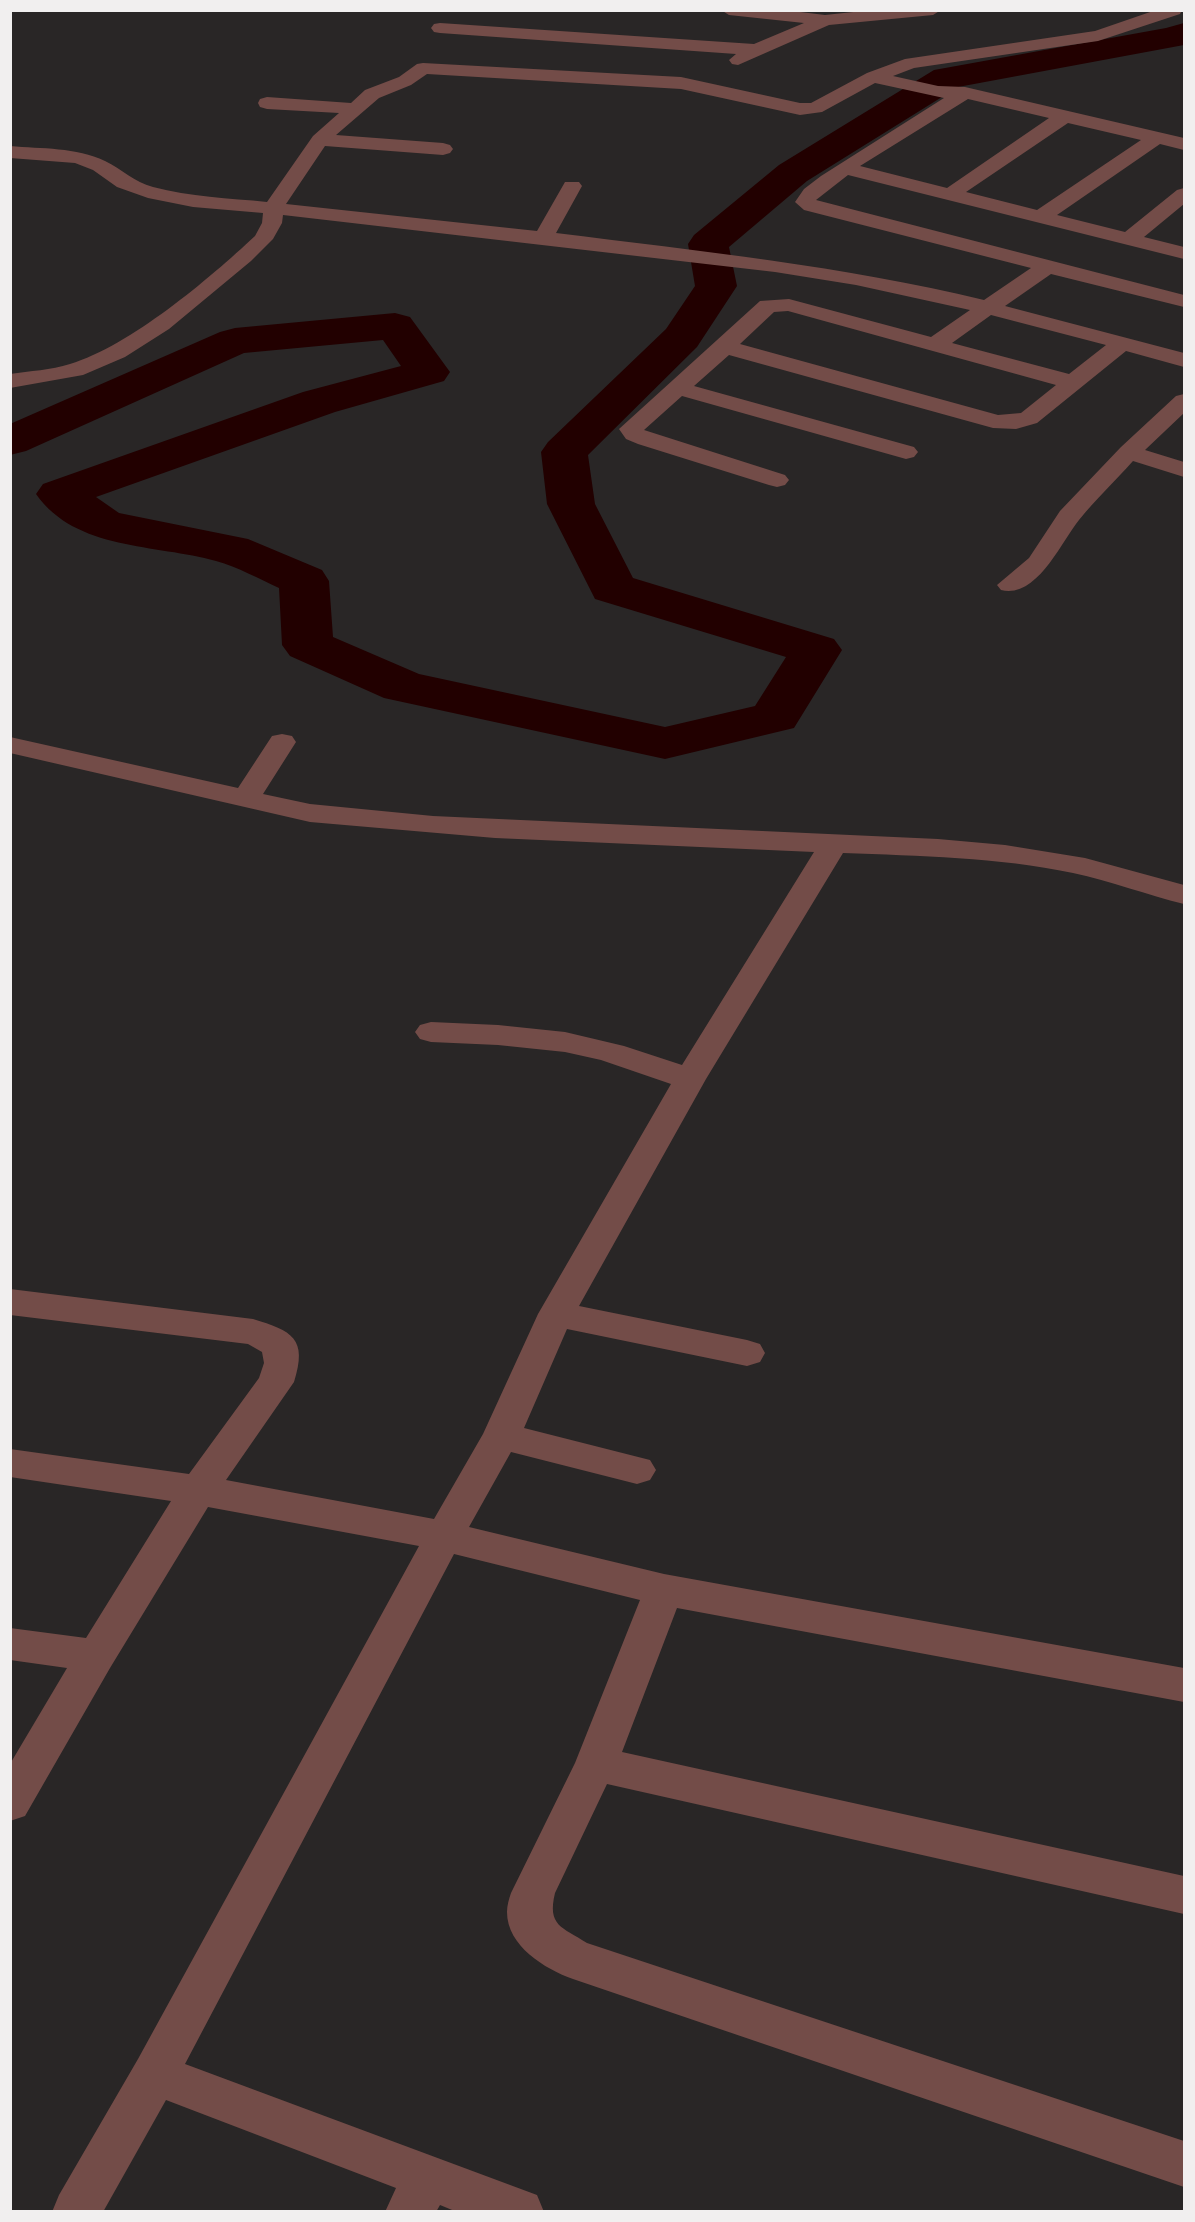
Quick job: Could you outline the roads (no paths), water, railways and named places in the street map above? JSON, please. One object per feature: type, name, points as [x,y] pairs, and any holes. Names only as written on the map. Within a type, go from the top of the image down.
[{"type":"street","points":[[10,381],[75,370],[141,339],[250,251],[263,238],[272,223],[273,208],[320,140],[377,90],[405,81],[423,68],[450,10]]},
{"type":"street","points":[[729,10],[826,20],[933,10]]},
{"type":"street","points":[[423,68],[620,78],[695,85],[807,109],[820,105],[873,77],[911,63],[1098,36],[1174,10]]},
{"type":"street","points":[[695,85],[756,50],[826,20]]},
{"type":"street","points":[[441,28],[756,50]]},
{"type":"street","points":[[873,77],[938,92],[965,93],[1185,144]]},
{"type":"street","points":[[965,93],[845,168],[810,194],[805,202],[812,206],[1185,301]]},
{"type":"street","points":[[267,103],[356,109]]},
{"type":"street","points":[[951,194],[1065,116]]},
{"type":"street","points":[[1040,217],[1156,138]]},
{"type":"street","points":[[320,140],[443,149]]},
{"type":"street","points":[[10,152],[78,157],[100,166],[124,183],[169,197],[757,262],[858,279],[989,308],[1185,360]]},
{"type":"street","points":[[845,168],[1185,253]]},
{"type":"street","points":[[543,238],[572,186]]},
{"type":"street","points":[[1129,239],[1185,194]]},
{"type":"street","points":[[935,344],[1047,267]]},
{"type":"street","points":[[777,480],[634,434],[632,429],[635,423],[725,347],[762,311],[776,304],[789,305],[1071,382]]},
{"type":"street","points":[[725,347],[1007,423],[1020,422],[1029,418],[1122,343]]},
{"type":"street","points":[[678,388],[906,453]]},
{"type":"street","points":[[1010,585],[1038,563],[1069,516],[1129,452],[1185,401]]},
{"type":"street","points":[[1129,452],[1185,470]]},
{"type":"street","points":[[246,798],[282,742]]},
{"type":"street","points":[[10,746],[310,813],[359,819],[942,849],[1020,856],[1124,876],[1185,895]]},
{"type":"street","points":[[76,2211],[155,2074],[444,1536],[501,1436],[556,1314],[690,1079],[834,844]]},
{"type":"street","points":[[431,1032],[477,1033],[565,1042],[618,1055],[690,1079]]},
{"type":"street","points":[[10,1302],[253,1332],[280,1346],[282,1362],[276,1382],[198,1491],[96,1656],[10,1803]]},
{"type":"street","points":[[556,1314],[747,1353]]},
{"type":"street","points":[[501,1436],[638,1470]]},
{"type":"street","points":[[10,1463],[198,1491],[444,1536],[664,1590],[1185,1685]]},
{"type":"street","points":[[664,1590],[596,1764],[533,1893],[529,1912],[532,1924],[543,1939],[573,1959],[1185,2164]]},
{"type":"street","points":[[10,1644],[96,1656]]},
{"type":"street","points":[[596,1764],[1185,1895]]},
{"type":"street","points":[[155,2074],[419,2194],[520,2211]]},
{"type":"waterway","points":[[10,441],[235,341],[395,326],[428,372],[319,402],[60,494],[104,525],[231,549],[304,581],[308,645],[403,687],[665,743],[775,717],[816,650],[613,588],[571,504],[564,452],[682,338],[716,286],[708,244],[793,173],[947,78],[1176,37],[1184,33]]}]
